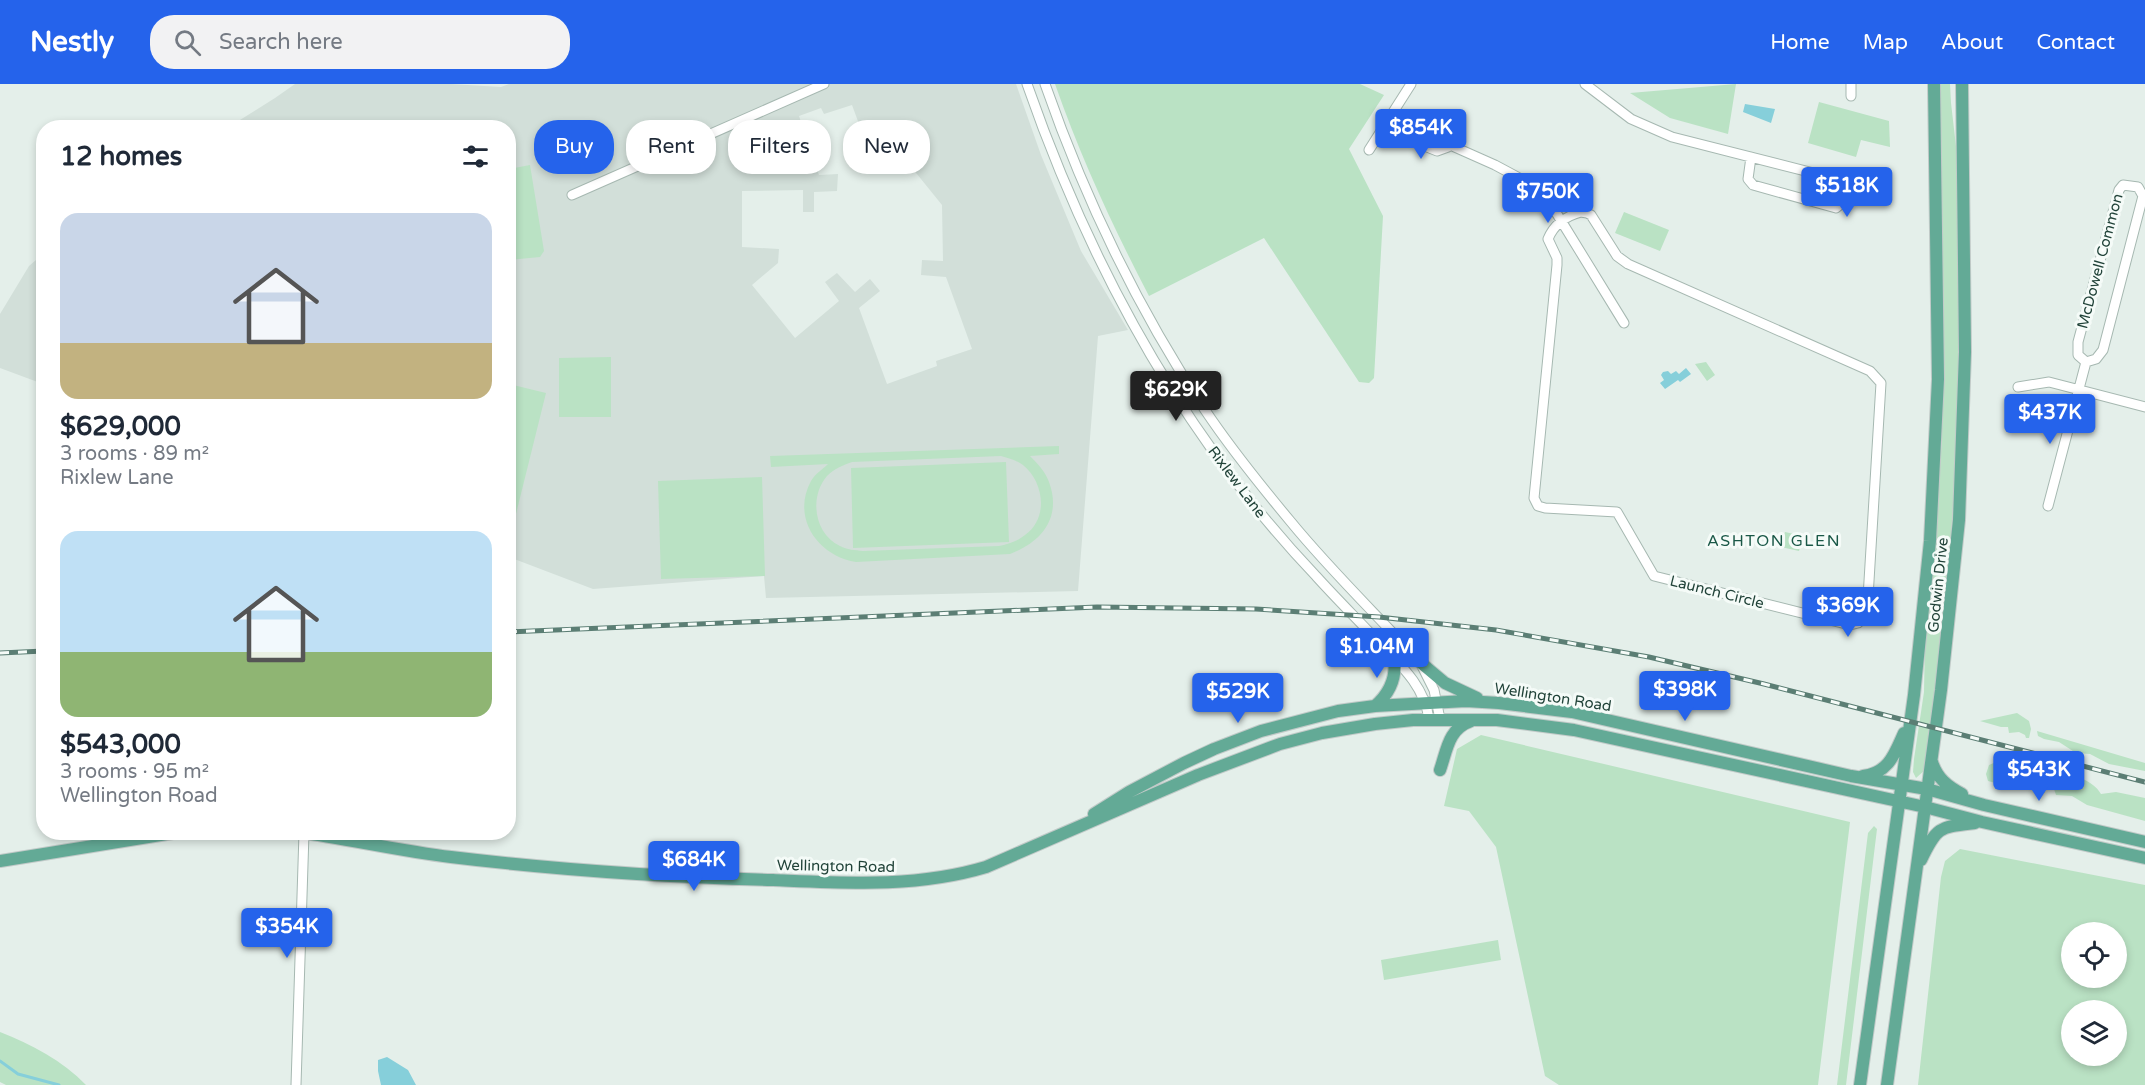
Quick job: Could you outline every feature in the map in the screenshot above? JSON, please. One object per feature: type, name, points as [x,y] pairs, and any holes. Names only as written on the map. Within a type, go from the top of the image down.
[{"type":"main road","name":"Godwin Drive","points":[[1860,1085],[1910,721],[1930,541],[1938,379],[1934,84]]},
{"type":"main road","name":"Godwin Drive","points":[[1887,1085],[1951,607],[1959,520],[1965,352],[1962,84]]},
{"type":"main road","points":[[1376,706],[1393,681],[1394,657]]},
{"type":"main road","points":[[1420,662],[1434,675],[1460,691],[1499,703]]},
{"type":"main road","name":"Wellington Road","points":[[1078,826],[1129,792],[1214,749],[1261,731],[1299,720],[1376,706],[1431,702],[1499,703],[1572,712],[1851,776],[1927,789],[1984,806],[2145,842]]},
{"type":"main road","name":"Wellington Road","points":[[346,840],[528,866],[674,876],[882,883],[932,880],[986,867],[1227,763],[1280,744],[1343,729],[1434,719],[1476,719],[1575,730],[2145,858]]},
{"type":"main road","points":[[1440,770],[1452,735],[1460,726],[1476,719]]},
{"type":"main road","points":[[1851,776],[1871,775],[1886,767],[1910,721]]},
{"type":"main road","points":[[1931,759],[1940,777],[1948,786],[1984,806]]},
{"type":"main road","points":[[1917,869],[1938,831],[1945,826],[1982,822]]},
{"type":"main road","points":[[0,861],[130,840]]},
{"type":"street","points":[[572,195],[824,84]]},
{"type":"street","name":"Rixlew Lane","points":[[1027,84],[1045,136],[1086,232],[1120,301],[1164,378],[1221,462],[1275,530],[1394,657],[1431,702]]},
{"type":"street","name":"Rixlew Lane","points":[[1045,84],[1076,167],[1116,255],[1146,313],[1205,411],[1292,523],[1420,662],[1434,719]]},
{"type":"street","points":[[1369,150],[1411,84]]},
{"type":"street","points":[[1585,84],[1596,87],[1622,113],[1651,129],[1672,137],[1751,157],[1837,179],[1844,186],[1842,203],[1836,208],[1753,185],[1748,179],[1751,157]]},
{"type":"street","points":[[1851,84],[1851,96]]},
{"type":"street","points":[[1389,119],[1413,129],[1424,128],[1443,137],[1450,145],[1523,180],[1547,201],[1624,323]]},
{"type":"street","points":[[1413,129],[1417,143],[1437,151],[1444,150],[1450,145]]},
{"type":"street","name":"McDowell Common","points":[[2123,185],[2138,187],[2143,196],[2103,350],[2096,359],[2086,362],[2078,354],[2078,342],[2119,190],[2123,185]]},
{"type":"street","name":"Launch Circle","points":[[1574,214],[1592,215],[1622,261],[1870,371],[1876,376],[1881,383],[1881,391],[1867,614],[1858,623],[1851,625],[1654,576],[1617,512],[1538,506],[1534,498],[1557,265],[1557,258],[1548,239],[1551,230],[1561,221],[1574,214]]},
{"type":"street","name":"McDowell Common","points":[[2048,506],[2086,362]]},
{"type":"street","points":[[2018,387],[2049,382],[2145,407]]},
{"type":"street","points":[[296,1085],[304,840]]},
{"type":"shaded area","points":[[295,84],[451,84],[501,87],[509,84],[1016,84],[1041,155],[1081,251],[1128,330],[1098,336],[1078,591],[766,598],[764,576],[593,589],[516,560],[516,120],[240,120]],"holes":[[[852,105],[858,120],[930,120],[930,174],[917,174],[942,205],[943,261],[922,260],[921,275],[946,277],[972,349],[936,361],[937,366],[887,384],[859,308],[880,291],[870,279],[855,292],[837,273],[825,282],[839,301],[795,338],[752,285],[778,263],[779,249],[742,247],[742,191],[803,190],[803,212],[814,212],[814,192],[837,191],[838,174],[728,174],[728,120],[800,120],[799,116],[821,108],[824,114]]]},
{"type":"shaded area","points":[[36,260],[36,381],[0,368],[0,314],[29,266]]},
{"type":"green space","points":[[1055,84],[1360,84],[1384,95],[1349,149],[1383,216],[1374,378],[1369,383],[1359,382],[1264,238],[1149,296],[1098,192]]},
{"type":"green space","points":[[1736,84],[1728,134],[1670,118],[1630,93]]},
{"type":"green space","points":[[1940,84],[1950,84],[1957,155],[1960,291],[1959,419],[1945,622],[1925,770],[1916,778],[1913,772],[1914,759],[1924,692],[1925,640],[1942,440]]},
{"type":"green space","points":[[1819,102],[1889,121],[1890,147],[1861,140],[1856,157],[1808,143]]},
{"type":"green space","points":[[530,165],[544,251],[540,257],[516,259],[516,168]]},
{"type":"green space","points":[[1624,212],[1669,230],[1660,251],[1615,233]]},
{"type":"green space","points":[[611,357],[611,417],[559,417],[559,358]]},
{"type":"green space","points":[[1706,362],[1715,375],[1707,381],[1695,364]]},
{"type":"green space","points":[[516,386],[546,393],[516,514]]},
{"type":"green space","points":[[1059,446],[1059,454],[1030,456],[1047,478],[1053,506],[1046,527],[1031,543],[1021,549],[1010,554],[856,562],[830,552],[812,533],[806,521],[804,508],[811,481],[828,464],[771,467],[770,456]],"holes":[[[1001,456],[1020,463],[1030,472],[1036,481],[1041,500],[1038,519],[1033,528],[1013,542],[999,546],[863,551],[840,546],[824,533],[820,524],[816,504],[821,485],[827,476],[849,463]]]},
{"type":"green space","points":[[1006,462],[1009,542],[853,548],[851,468]]},
{"type":"green space","points":[[762,477],[765,576],[661,579],[658,481]]},
{"type":"green space","points":[[1785,532],[1803,536],[1799,551],[1781,547]]},
{"type":"green space","points":[[2017,713],[2029,721],[2031,729],[2029,738],[2019,732],[2009,733],[2008,727],[1980,721]]},
{"type":"green space","points":[[2037,731],[2145,763],[2145,771],[2109,764],[2090,754],[2076,753],[2059,742],[2038,736]]},
{"type":"green space","points":[[1481,735],[1850,822],[1818,1085],[1559,1085],[1545,1076],[1496,847],[1469,811],[1444,806],[1457,749]]},
{"type":"green space","points":[[2008,757],[2022,767],[2040,772],[2045,793],[2032,788],[1988,781],[1986,774],[1989,765]]},
{"type":"green space","points":[[2058,773],[2082,779],[2093,785],[2101,794],[2116,792],[2145,798],[2145,821],[2087,805],[2072,796],[2056,795],[2053,786]]},
{"type":"green space","points":[[1874,826],[1877,829],[1846,1085],[1837,1085],[1868,833]]},
{"type":"green space","points":[[1960,849],[2145,885],[2145,1085],[1918,1085],[1941,877],[1945,861]]},
{"type":"green space","points":[[1498,940],[1501,960],[1384,980],[1381,960]]},
{"type":"green space","points":[[0,1032],[46,1054],[86,1085],[6,1085],[0,1082]]},
{"type":"water","points":[[1745,104],[1775,109],[1771,123],[1743,112]]},
{"type":"water","points":[[1686,368],[1691,374],[1680,382],[1678,380],[1665,389],[1660,383],[1664,380],[1661,375],[1663,372],[1668,371],[1671,374],[1676,371],[1679,374]]},
{"type":"water","points":[[387,1057],[408,1070],[416,1085],[381,1085],[378,1060]]},
{"type":"waterway","points":[[0,1061],[18,1074],[59,1085]]},
{"type":"railway","points":[[516,632],[1097,607],[1256,609],[1379,617],[1496,630],[1649,657],[1764,684],[2145,782]]},
{"type":"railway","points":[[0,653],[36,651]]},
{"type":"district","name":"ASHTON GLEN","points":[[1774,540]]}]
